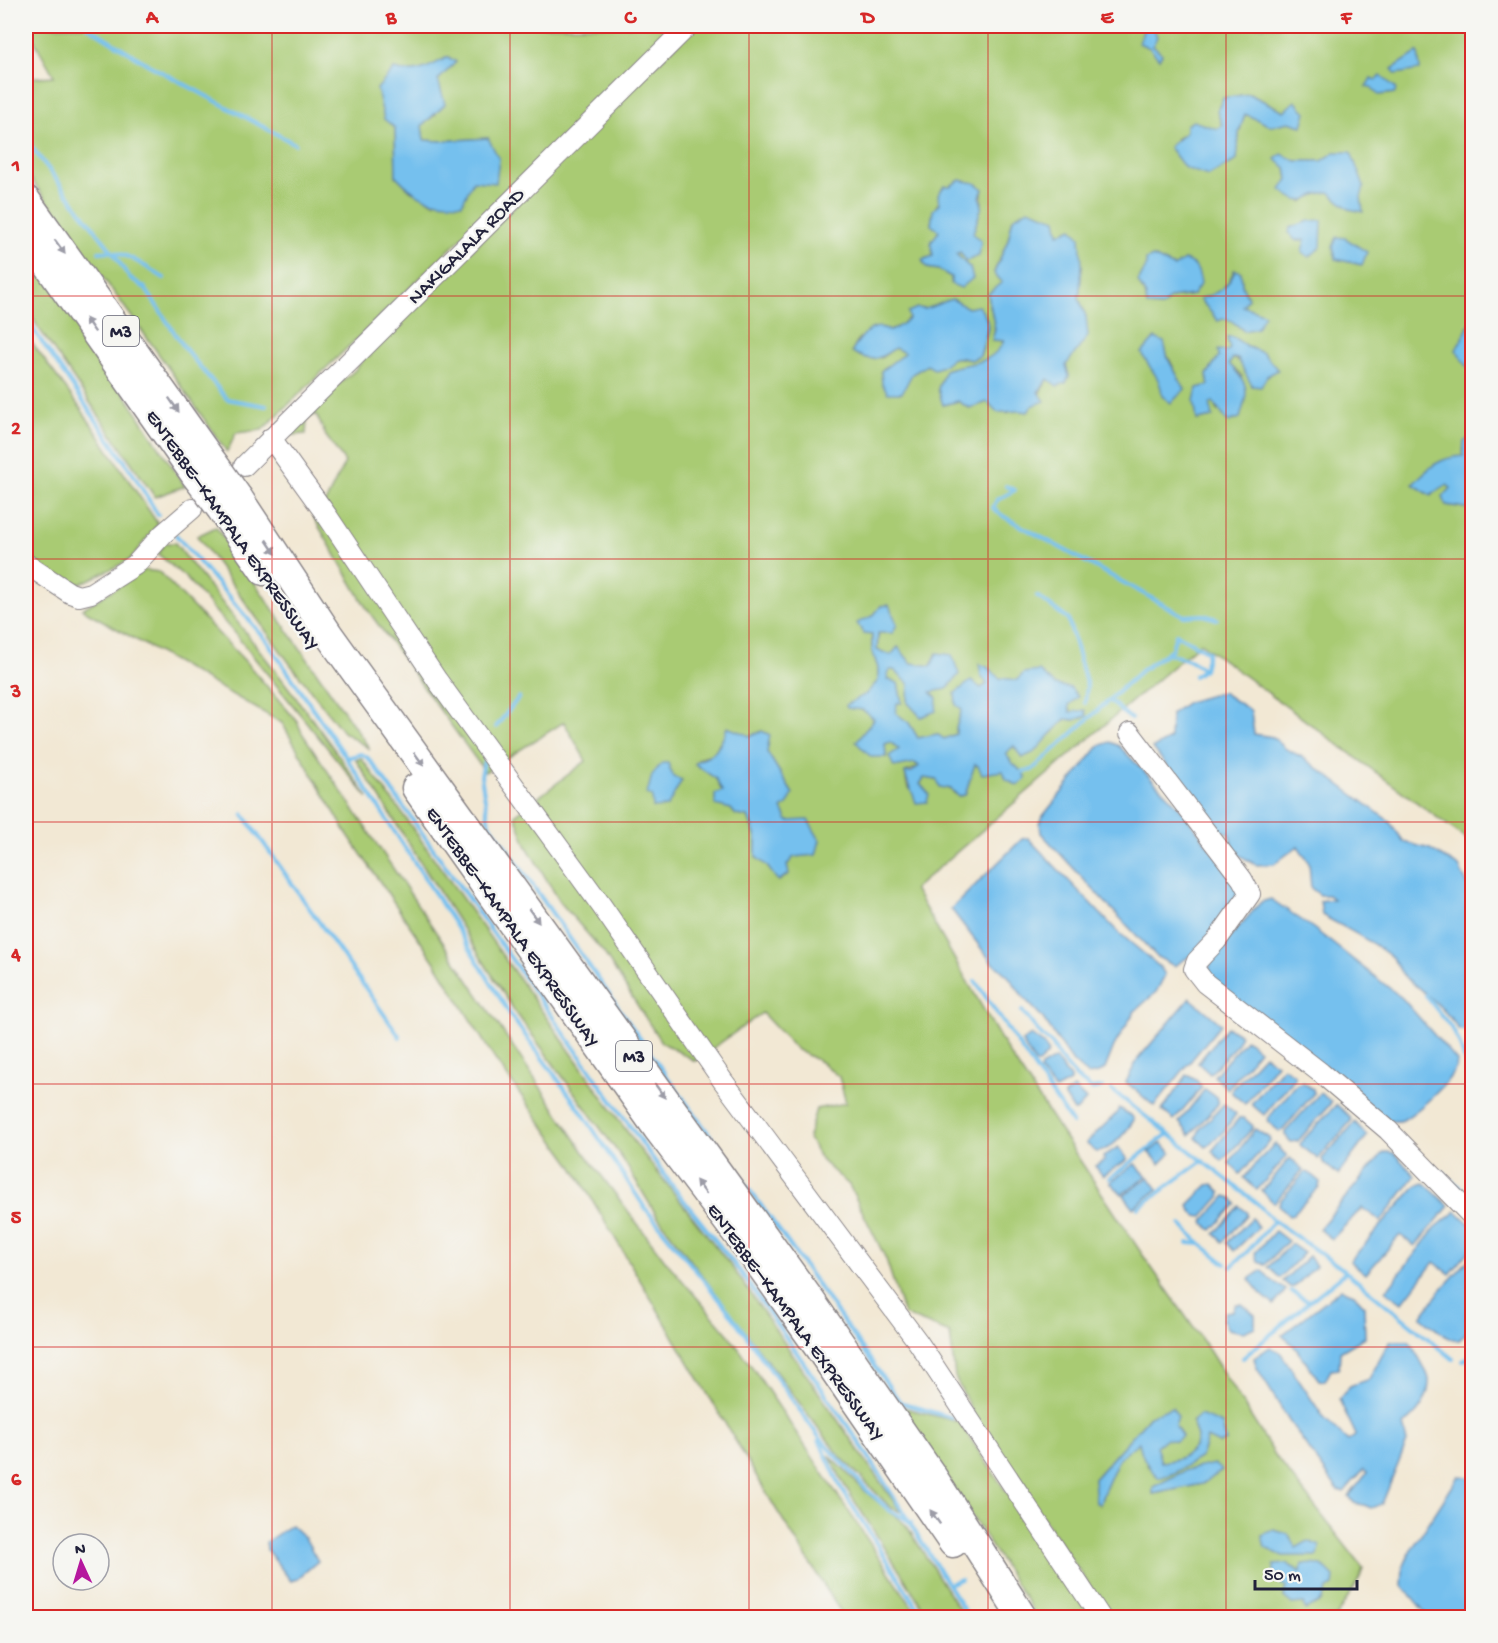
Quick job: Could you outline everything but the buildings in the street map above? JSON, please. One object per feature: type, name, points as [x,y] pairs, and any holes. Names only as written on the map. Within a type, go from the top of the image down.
[{"type":"highway","name":"ENTEBBE–KAMPALA EXPRESSWAY","points":[[26,200],[205,470]]},
{"type":"highway","name":"ENTEBBE–KAMPALA EXPRESSWAY","points":[[26,234],[230,504],[657,1128],[750,1251],[821,1351],[1004,1617]]},
{"type":"highway","name":"M3","points":[[230,504],[363,682],[811,1301],[931,1474],[1023,1617]]},
{"type":"street","name":"NAKIGALALA ROAD","points":[[244,466],[688,26]]},
{"type":"street","points":[[271,438],[328,517],[437,680],[601,905],[723,1082],[918,1342],[1101,1617]]},
{"type":"street","points":[[26,564],[70,593],[80,596],[91,593],[135,565],[170,527],[192,509]]},
{"type":"street","points":[[1130,734],[1242,879],[1250,894],[1216,940],[1197,961],[1194,969],[1205,983],[1321,1073],[1388,1130],[1473,1216]]},
{"type":"green space","points":[[26,26],[676,26],[615,84],[502,199],[262,430],[236,433],[227,452],[26,172],[26,78],[54,76]],"holes":[[[448,57],[456,62],[438,80],[436,114],[421,126],[424,140],[488,138],[434,203],[410,190],[396,176],[394,69],[416,71]]]},
{"type":"green space","points":[[695,26],[1423,26],[1425,29],[1435,26],[1472,26],[1472,320],[1467,328],[1472,373],[1472,438],[1440,490],[1447,485],[1451,488],[1446,505],[1472,509],[1472,843],[1200,643],[914,889],[1007,1050],[1142,1254],[1205,1344],[1277,1458],[1363,1568],[1360,1578],[1336,1617],[1111,1617],[978,1423],[955,1377],[950,1333],[904,1315],[886,1259],[849,1185],[822,1161],[808,1137],[816,1109],[846,1103],[839,1077],[821,1062],[797,1050],[762,1013],[695,1061],[661,1042],[604,953],[560,902],[526,845],[515,815],[586,761],[564,722],[485,772],[367,609],[315,520],[314,516],[326,501],[345,462],[326,436],[316,414],[307,419],[306,434],[292,435],[289,427],[354,371],[373,348]],"holes":[[[1249,94],[1284,111],[1302,126],[1289,122],[1271,126],[1245,113],[1239,133],[1237,160],[1208,176],[1199,172],[1176,139],[1189,133],[1217,129],[1222,126],[1217,111],[1223,98]],[[1335,152],[1349,209],[1329,192],[1316,193],[1302,202],[1288,179],[1286,168],[1296,161],[1322,161]],[[960,180],[983,189],[982,206],[975,227],[965,245],[956,254],[970,268],[951,277],[939,270],[927,268],[922,260],[933,256],[939,231],[931,224],[932,218],[937,205],[949,188]],[[1013,218],[1055,219],[1059,234],[1082,266],[1079,298],[1086,317],[1066,365],[1069,376],[1048,379],[1028,412],[1016,409],[1007,413],[988,402],[969,408],[958,401],[944,405],[938,389],[945,370],[986,360],[997,353],[1001,347],[1004,340],[993,340],[993,313],[989,305],[1002,282],[994,272],[1008,240]],[[1153,257],[1174,267],[1184,260],[1193,295],[1170,298],[1162,307],[1147,306],[1146,296],[1138,282]],[[1234,270],[1241,272],[1242,285],[1248,298],[1243,306],[1244,331],[1201,300],[1225,286]],[[952,299],[968,308],[989,326],[980,356],[971,360],[954,358],[941,367],[927,365],[912,374],[881,371],[905,353],[895,348],[881,358],[852,352],[859,338],[892,330],[911,316],[917,308],[925,309]],[[1227,337],[1233,337],[1263,353],[1277,370],[1267,376],[1233,358],[1229,364],[1242,376],[1218,411],[1213,402],[1210,404],[1212,417],[1197,420],[1197,388],[1209,385],[1207,375],[1219,356],[1230,349]],[[1155,338],[1168,356],[1184,389],[1162,396],[1162,382],[1142,353]],[[881,606],[877,650],[911,663],[931,666],[937,653],[930,692],[908,703],[909,684],[894,670],[889,670],[887,679],[898,683],[902,703],[897,702],[895,713],[909,723],[918,738],[937,734],[944,739],[956,734],[959,719],[966,705],[975,693],[987,684],[987,667],[999,678],[1017,680],[1024,673],[1040,672],[1067,702],[1075,720],[1065,719],[1054,732],[1023,758],[1014,746],[1005,753],[1011,764],[1022,772],[979,767],[974,764],[965,795],[958,796],[937,780],[924,778],[920,784],[928,794],[913,793],[907,785],[905,772],[919,767],[890,742],[885,744],[886,757],[861,737],[874,719],[863,710],[866,694],[878,681],[878,668],[872,650],[873,616]],[[762,731],[767,752],[793,794],[782,809],[788,822],[794,857],[787,865],[789,874],[779,881],[756,857],[756,837],[748,817],[736,815],[716,779],[695,764],[699,759],[713,754],[723,738],[750,736]],[[1150,1416],[1175,1426],[1181,1435],[1165,1439],[1155,1446],[1161,1462],[1184,1456],[1193,1448],[1197,1436],[1192,1422],[1226,1441],[1219,1444],[1207,1437],[1201,1457],[1148,1467],[1139,1441],[1119,1458],[1100,1504],[1094,1479]],[[1222,1471],[1202,1484],[1153,1494],[1154,1487],[1159,1485]],[[1301,1572],[1327,1589],[1321,1602],[1305,1610],[1303,1603],[1284,1597],[1286,1587]]]},
{"type":"green space","points":[[42,268],[185,486],[155,497],[38,327],[26,307],[26,272]]},
{"type":"green space","points":[[26,335],[81,409],[158,524],[130,560],[74,587],[26,556]]},
{"type":"green space","points":[[216,527],[370,749],[343,732],[197,536]]},
{"type":"green space","points":[[165,543],[175,543],[298,700],[368,798],[235,634],[186,578],[158,554]]},
{"type":"green space","points":[[145,570],[159,572],[244,660],[297,721],[302,733],[586,1155],[664,1259],[728,1334],[753,1368],[919,1617],[844,1617],[776,1509],[571,1164],[494,1058],[436,964],[346,832],[282,723],[82,609]]},
{"type":"green space","points":[[361,758],[638,1147],[735,1271],[901,1512],[890,1507],[839,1455],[657,1216],[622,1158],[514,1010],[356,760]]},
{"type":"green space","points":[[901,1407],[959,1422],[1091,1617],[1037,1617]]},
{"type":"green space","points":[[829,1455],[866,1492],[906,1525],[964,1617],[929,1617],[845,1486]]},
{"type":"water","points":[[1144,28],[1154,29],[1157,37],[1153,45],[1162,54],[1159,59],[1150,48],[1139,43]]},
{"type":"water","points":[[1418,52],[1420,70],[1396,74],[1392,69]]},
{"type":"water","points":[[448,57],[456,62],[438,80],[445,104],[422,126],[424,140],[488,138],[499,159],[496,183],[473,181],[462,204],[441,203],[426,199],[396,176],[395,128],[384,119],[377,89],[394,69],[416,71]]},
{"type":"water","points":[[1381,76],[1396,88],[1395,93],[1379,95],[1371,87],[1366,87],[1371,78],[1377,80]]},
{"type":"water","points":[[1249,94],[1284,111],[1295,101],[1306,112],[1302,126],[1289,122],[1271,126],[1245,114],[1239,133],[1237,160],[1208,176],[1185,168],[1169,147],[1186,132],[1186,125],[1193,121],[1217,129],[1222,125],[1217,111],[1223,98]]},
{"type":"water","points":[[1335,152],[1351,152],[1364,187],[1361,197],[1363,212],[1349,209],[1329,192],[1320,193],[1301,201],[1281,190],[1288,179],[1286,168],[1275,159],[1282,154],[1296,161],[1322,161]]},
{"type":"water","points":[[960,180],[975,183],[983,189],[980,197],[982,206],[973,233],[981,241],[979,256],[966,261],[960,252],[956,254],[970,268],[973,278],[961,288],[951,284],[951,277],[939,270],[927,268],[922,260],[933,256],[931,242],[939,231],[931,225],[933,210],[939,204],[938,195],[944,186],[950,186]]},
{"type":"water","points":[[1028,209],[1056,219],[1059,234],[1072,228],[1080,237],[1082,266],[1079,298],[1086,317],[1088,336],[1066,365],[1069,376],[1066,383],[1057,386],[1048,379],[1038,392],[1045,401],[1032,406],[1028,412],[997,412],[988,402],[969,408],[958,401],[943,405],[938,389],[945,370],[986,359],[1004,341],[992,340],[995,329],[988,294],[1002,282],[994,273],[1008,240],[1013,218]]},
{"type":"water","points":[[1322,220],[1321,247],[1309,257],[1302,252],[1305,240],[1295,240],[1289,233],[1290,228],[1309,221]]},
{"type":"water","points":[[1337,237],[1345,238],[1367,252],[1362,265],[1336,259],[1333,247]]},
{"type":"water","points":[[1153,257],[1174,267],[1184,260],[1194,265],[1201,283],[1193,295],[1170,298],[1162,307],[1147,306],[1146,296],[1138,282],[1146,267],[1146,260]]},
{"type":"water","points":[[1235,270],[1241,272],[1242,285],[1248,298],[1243,306],[1265,314],[1257,328],[1244,331],[1229,320],[1218,321],[1200,299],[1222,289],[1229,282]]},
{"type":"water","points":[[952,299],[968,308],[978,306],[987,319],[988,330],[980,356],[971,360],[952,358],[944,365],[934,369],[927,365],[912,374],[902,393],[888,393],[882,384],[881,371],[905,353],[895,348],[874,359],[864,358],[852,352],[859,340],[868,331],[878,327],[891,331],[909,319],[908,312],[917,308],[925,309]]},
{"type":"water","points":[[1472,320],[1472,373],[1456,350]]},
{"type":"water","points":[[1227,337],[1233,337],[1263,353],[1278,370],[1267,376],[1261,387],[1252,386],[1238,359],[1233,358],[1229,364],[1241,378],[1246,389],[1240,418],[1228,422],[1213,402],[1210,404],[1213,417],[1197,420],[1194,401],[1197,388],[1209,385],[1207,375],[1219,356],[1218,350],[1230,349]]},
{"type":"water","points":[[1155,338],[1164,342],[1168,359],[1185,389],[1171,403],[1162,396],[1157,378],[1142,353]]},
{"type":"water","points":[[1471,437],[1472,509],[1446,505],[1443,497],[1451,488],[1447,485],[1430,495],[1413,484],[1435,464],[1448,458],[1463,456],[1464,442]]},
{"type":"water","points":[[889,605],[897,624],[893,633],[878,633],[877,650],[891,655],[898,647],[911,663],[931,666],[937,653],[952,655],[959,674],[947,689],[931,692],[937,698],[936,711],[921,717],[908,703],[909,684],[894,670],[889,670],[887,679],[898,683],[902,703],[897,703],[896,713],[909,723],[918,738],[937,734],[944,739],[956,734],[962,709],[956,705],[955,693],[971,681],[981,688],[987,684],[981,676],[979,664],[987,667],[999,678],[1017,680],[1024,673],[1039,671],[1055,685],[1071,688],[1078,697],[1069,705],[1070,712],[1085,710],[1087,716],[1075,720],[1065,719],[1035,752],[1022,758],[1014,746],[1006,753],[1026,778],[1018,786],[1006,779],[1003,771],[982,774],[975,764],[965,795],[958,796],[951,789],[940,787],[937,780],[924,778],[920,784],[929,794],[927,802],[916,803],[905,772],[912,772],[919,766],[915,763],[894,767],[889,756],[899,749],[890,742],[885,744],[886,757],[871,757],[856,742],[874,719],[863,710],[847,708],[846,705],[866,694],[878,681],[878,668],[872,650],[872,635],[864,634],[857,623],[873,616],[881,606]]},
{"type":"water","points":[[1222,692],[1251,711],[1254,734],[1273,737],[1286,749],[1302,757],[1389,821],[1404,842],[1430,849],[1459,867],[1472,889],[1472,1031],[1459,1030],[1441,1008],[1404,976],[1383,950],[1322,915],[1320,901],[1333,899],[1328,895],[1320,895],[1311,888],[1309,863],[1298,846],[1274,864],[1256,865],[1234,852],[1229,833],[1214,828],[1153,748],[1170,739],[1171,714],[1188,702]]},
{"type":"water","points":[[727,727],[750,736],[762,731],[770,735],[767,752],[793,794],[788,804],[782,809],[788,821],[808,820],[820,840],[816,855],[794,857],[787,865],[789,874],[778,881],[767,866],[756,857],[756,837],[748,817],[736,815],[731,809],[715,805],[715,794],[722,791],[716,779],[695,764],[715,752]]},
{"type":"water","points":[[1110,742],[1119,746],[1182,810],[1238,886],[1239,899],[1192,955],[1174,966],[1157,957],[1041,833],[1040,824],[1043,816],[1099,746]]},
{"type":"water","points":[[662,763],[668,763],[673,777],[682,780],[667,807],[653,808],[652,796],[647,794],[652,775]]},
{"type":"water","points":[[1028,838],[1117,931],[1161,968],[1165,975],[1156,992],[1134,1012],[1114,1046],[1105,1069],[1098,1073],[1088,1075],[1073,1062],[1042,1017],[1009,977],[991,961],[951,909],[1022,839]]},
{"type":"water","points":[[1271,899],[1313,928],[1402,998],[1457,1061],[1451,1076],[1444,1085],[1427,1102],[1403,1120],[1389,1121],[1213,982],[1209,968],[1214,955],[1261,902]]},
{"type":"water","points":[[1190,998],[1221,1024],[1154,1106],[1126,1082],[1138,1059]]},
{"type":"water","points":[[1227,1027],[1241,1035],[1236,1045],[1210,1074],[1198,1063]]},
{"type":"water","points":[[1031,1035],[1048,1051],[1038,1063],[1035,1063],[1022,1042]]},
{"type":"water","points":[[1246,1039],[1259,1050],[1228,1089],[1214,1076]]},
{"type":"water","points":[[1264,1055],[1277,1064],[1245,1104],[1232,1093],[1232,1089]]},
{"type":"water","points":[[1055,1059],[1070,1078],[1070,1082],[1055,1090],[1040,1071],[1041,1067]]},
{"type":"water","points":[[1283,1067],[1295,1075],[1295,1078],[1264,1115],[1251,1104]]},
{"type":"water","points":[[1187,1075],[1202,1087],[1174,1120],[1162,1110]]},
{"type":"water","points":[[1302,1082],[1313,1089],[1314,1093],[1283,1130],[1279,1131],[1268,1122],[1268,1118],[1296,1085]]},
{"type":"water","points":[[1074,1088],[1086,1100],[1074,1111],[1064,1095]]},
{"type":"water","points":[[1205,1089],[1216,1097],[1218,1104],[1190,1135],[1179,1122]]},
{"type":"water","points":[[1320,1093],[1332,1102],[1298,1141],[1291,1142],[1285,1132]]},
{"type":"water","points":[[1224,1104],[1236,1114],[1225,1130],[1206,1147],[1196,1138],[1200,1129]]},
{"type":"water","points":[[1337,1105],[1350,1117],[1351,1121],[1318,1159],[1300,1145],[1301,1142]]},
{"type":"water","points":[[1119,1108],[1132,1116],[1134,1120],[1113,1145],[1096,1152],[1086,1143],[1116,1114]]},
{"type":"water","points":[[1239,1118],[1244,1118],[1253,1126],[1252,1129],[1222,1161],[1212,1151]]},
{"type":"water","points":[[1355,1122],[1367,1136],[1338,1175],[1322,1159]]},
{"type":"water","points":[[1255,1129],[1270,1141],[1240,1174],[1229,1163]]},
{"type":"water","points":[[1162,1143],[1171,1153],[1160,1164],[1149,1152]]},
{"type":"water","points":[[1275,1144],[1287,1156],[1257,1190],[1244,1178]]},
{"type":"water","points":[[1118,1147],[1128,1159],[1103,1176],[1095,1166],[1105,1160],[1103,1157]]},
{"type":"water","points":[[1394,1153],[1415,1176],[1381,1221],[1362,1208],[1332,1239],[1319,1229],[1382,1154]]},
{"type":"water","points":[[1290,1158],[1303,1170],[1274,1203],[1262,1191]]},
{"type":"water","points":[[1135,1164],[1147,1176],[1122,1194],[1110,1182]]},
{"type":"water","points":[[1305,1172],[1320,1182],[1319,1187],[1289,1216],[1279,1206],[1280,1201]]},
{"type":"water","points":[[1149,1177],[1158,1189],[1133,1208],[1124,1195]]},
{"type":"water","points":[[1424,1183],[1449,1206],[1415,1246],[1400,1235],[1366,1274],[1350,1261],[1416,1186]]},
{"type":"water","points":[[1213,1184],[1221,1193],[1220,1197],[1202,1217],[1196,1216],[1189,1204],[1208,1185]]},
{"type":"water","points":[[1226,1196],[1232,1198],[1236,1204],[1212,1230],[1204,1224],[1204,1220]]},
{"type":"water","points":[[1239,1206],[1247,1212],[1247,1215],[1223,1242],[1215,1234]]},
{"type":"water","points":[[1456,1211],[1472,1226],[1472,1248],[1450,1274],[1434,1262],[1402,1303],[1386,1291],[1435,1228]]},
{"type":"water","points":[[1252,1218],[1258,1228],[1234,1251],[1227,1243]]},
{"type":"water","points":[[1275,1231],[1288,1241],[1265,1265],[1257,1260],[1255,1253]]},
{"type":"water","points":[[1291,1244],[1304,1253],[1280,1278],[1268,1267]]},
{"type":"water","points":[[1309,1256],[1316,1266],[1294,1287],[1290,1287],[1283,1281]]},
{"type":"water","points":[[1472,1256],[1472,1324],[1461,1339],[1455,1340],[1445,1336],[1421,1317],[1440,1291]]},
{"type":"water","points":[[1262,1270],[1286,1290],[1274,1305],[1249,1279]]},
{"type":"water","points":[[1341,1289],[1354,1294],[1364,1305],[1365,1337],[1340,1352],[1339,1369],[1331,1370],[1325,1381],[1319,1380],[1294,1346],[1282,1335]]},
{"type":"water","points":[[1236,1304],[1242,1304],[1255,1315],[1255,1327],[1243,1332],[1228,1329],[1223,1320],[1225,1312],[1233,1311]]},
{"type":"water","points":[[1390,1341],[1409,1341],[1421,1360],[1429,1380],[1427,1394],[1421,1406],[1403,1425],[1407,1442],[1382,1504],[1371,1508],[1354,1503],[1349,1496],[1367,1473],[1363,1470],[1344,1492],[1338,1490],[1289,1421],[1257,1368],[1254,1358],[1270,1347],[1280,1352],[1324,1418],[1348,1441],[1356,1435],[1339,1399],[1350,1386],[1369,1379]]},
{"type":"water","points":[[1172,1407],[1178,1416],[1175,1426],[1182,1436],[1176,1441],[1165,1439],[1156,1446],[1161,1462],[1184,1456],[1193,1448],[1197,1436],[1192,1422],[1200,1415],[1222,1424],[1226,1441],[1219,1444],[1207,1438],[1201,1457],[1174,1473],[1159,1478],[1146,1462],[1139,1442],[1119,1458],[1100,1504],[1096,1503],[1094,1479],[1150,1416]]},
{"type":"water","points":[[1214,1464],[1222,1471],[1202,1484],[1153,1494],[1153,1487],[1186,1470]]},
{"type":"water","points":[[1459,1476],[1472,1478],[1472,1617],[1429,1617],[1402,1585],[1403,1568],[1410,1552]]},
{"type":"water","points":[[291,1525],[305,1538],[318,1561],[291,1581],[267,1550],[266,1542]]},
{"type":"water","points":[[1273,1530],[1288,1534],[1296,1548],[1308,1541],[1320,1546],[1318,1556],[1283,1556],[1265,1548],[1262,1535]]},
{"type":"water","points":[[1287,1564],[1301,1572],[1302,1564],[1322,1565],[1334,1577],[1333,1586],[1327,1589],[1321,1602],[1305,1610],[1303,1603],[1292,1604],[1284,1597],[1286,1587],[1274,1579],[1274,1565]]},
{"type":"waterway","points":[[87,26],[149,65],[295,144]]},
{"type":"waterway","points":[[26,140],[111,250],[129,277],[145,288],[186,350],[227,399],[266,406]]},
{"type":"waterway","points":[[99,252],[108,251],[124,255],[164,278]]},
{"type":"waterway","points":[[26,319],[132,472],[158,515]]},
{"type":"waterway","points":[[1006,486],[1015,490],[997,500],[993,508],[1003,516],[1184,616],[1204,615],[1217,619]]},
{"type":"waterway","points":[[176,535],[266,640],[348,760],[454,923],[511,1016],[579,1108],[645,1208],[728,1310],[819,1437],[867,1490],[889,1510],[911,1522]]},
{"type":"waterway","points":[[1037,596],[1068,619],[1087,686],[1085,703]]},
{"type":"waterway","points":[[1022,772],[1032,770],[1142,670],[1172,649],[1176,634],[1208,652],[1204,669]]},
{"type":"waterway","points":[[1167,653],[1189,660],[1204,669],[1194,676]]},
{"type":"waterway","points":[[496,727],[519,697]]},
{"type":"waterway","points":[[1109,700],[1131,719]]},
{"type":"waterway","points":[[347,758],[361,754],[368,758],[378,771],[671,1184],[742,1274],[865,1451],[969,1618]]},
{"type":"waterway","points":[[484,761],[481,776],[489,823],[660,1067],[900,1402],[952,1418]]},
{"type":"waterway","points":[[243,814],[400,1037]]},
{"type":"waterway","points":[[975,981],[1072,1123]]},
{"type":"waterway","points":[[1426,995],[1451,1027],[1458,1040],[1466,1068],[1472,1105]]},
{"type":"waterway","points":[[1022,1011],[1042,1036],[1053,1045],[1059,1057],[1077,1078],[1092,1089],[1102,1087]]},
{"type":"waterway","points":[[1112,1090],[1258,1204],[1274,1221],[1340,1267],[1453,1359]]},
{"type":"waterway","points":[[1110,1178],[1168,1134]]},
{"type":"waterway","points":[[1138,1208],[1202,1161]]},
{"type":"waterway","points":[[1442,1172],[1472,1199]]},
{"type":"waterway","points":[[1231,1267],[1274,1221]]},
{"type":"waterway","points":[[1181,1225],[1226,1264]]},
{"type":"waterway","points":[[1188,1243],[1200,1244]]},
{"type":"waterway","points":[[1291,1291],[1309,1302],[1346,1272]]},
{"type":"waterway","points":[[1243,1358],[1309,1302]]},
{"type":"waterway","points":[[1463,1361],[1472,1355]]},
{"type":"waterway","points":[[819,1440],[841,1488],[924,1618]]},
{"type":"waterway","points":[[951,1583],[961,1579]]}]
